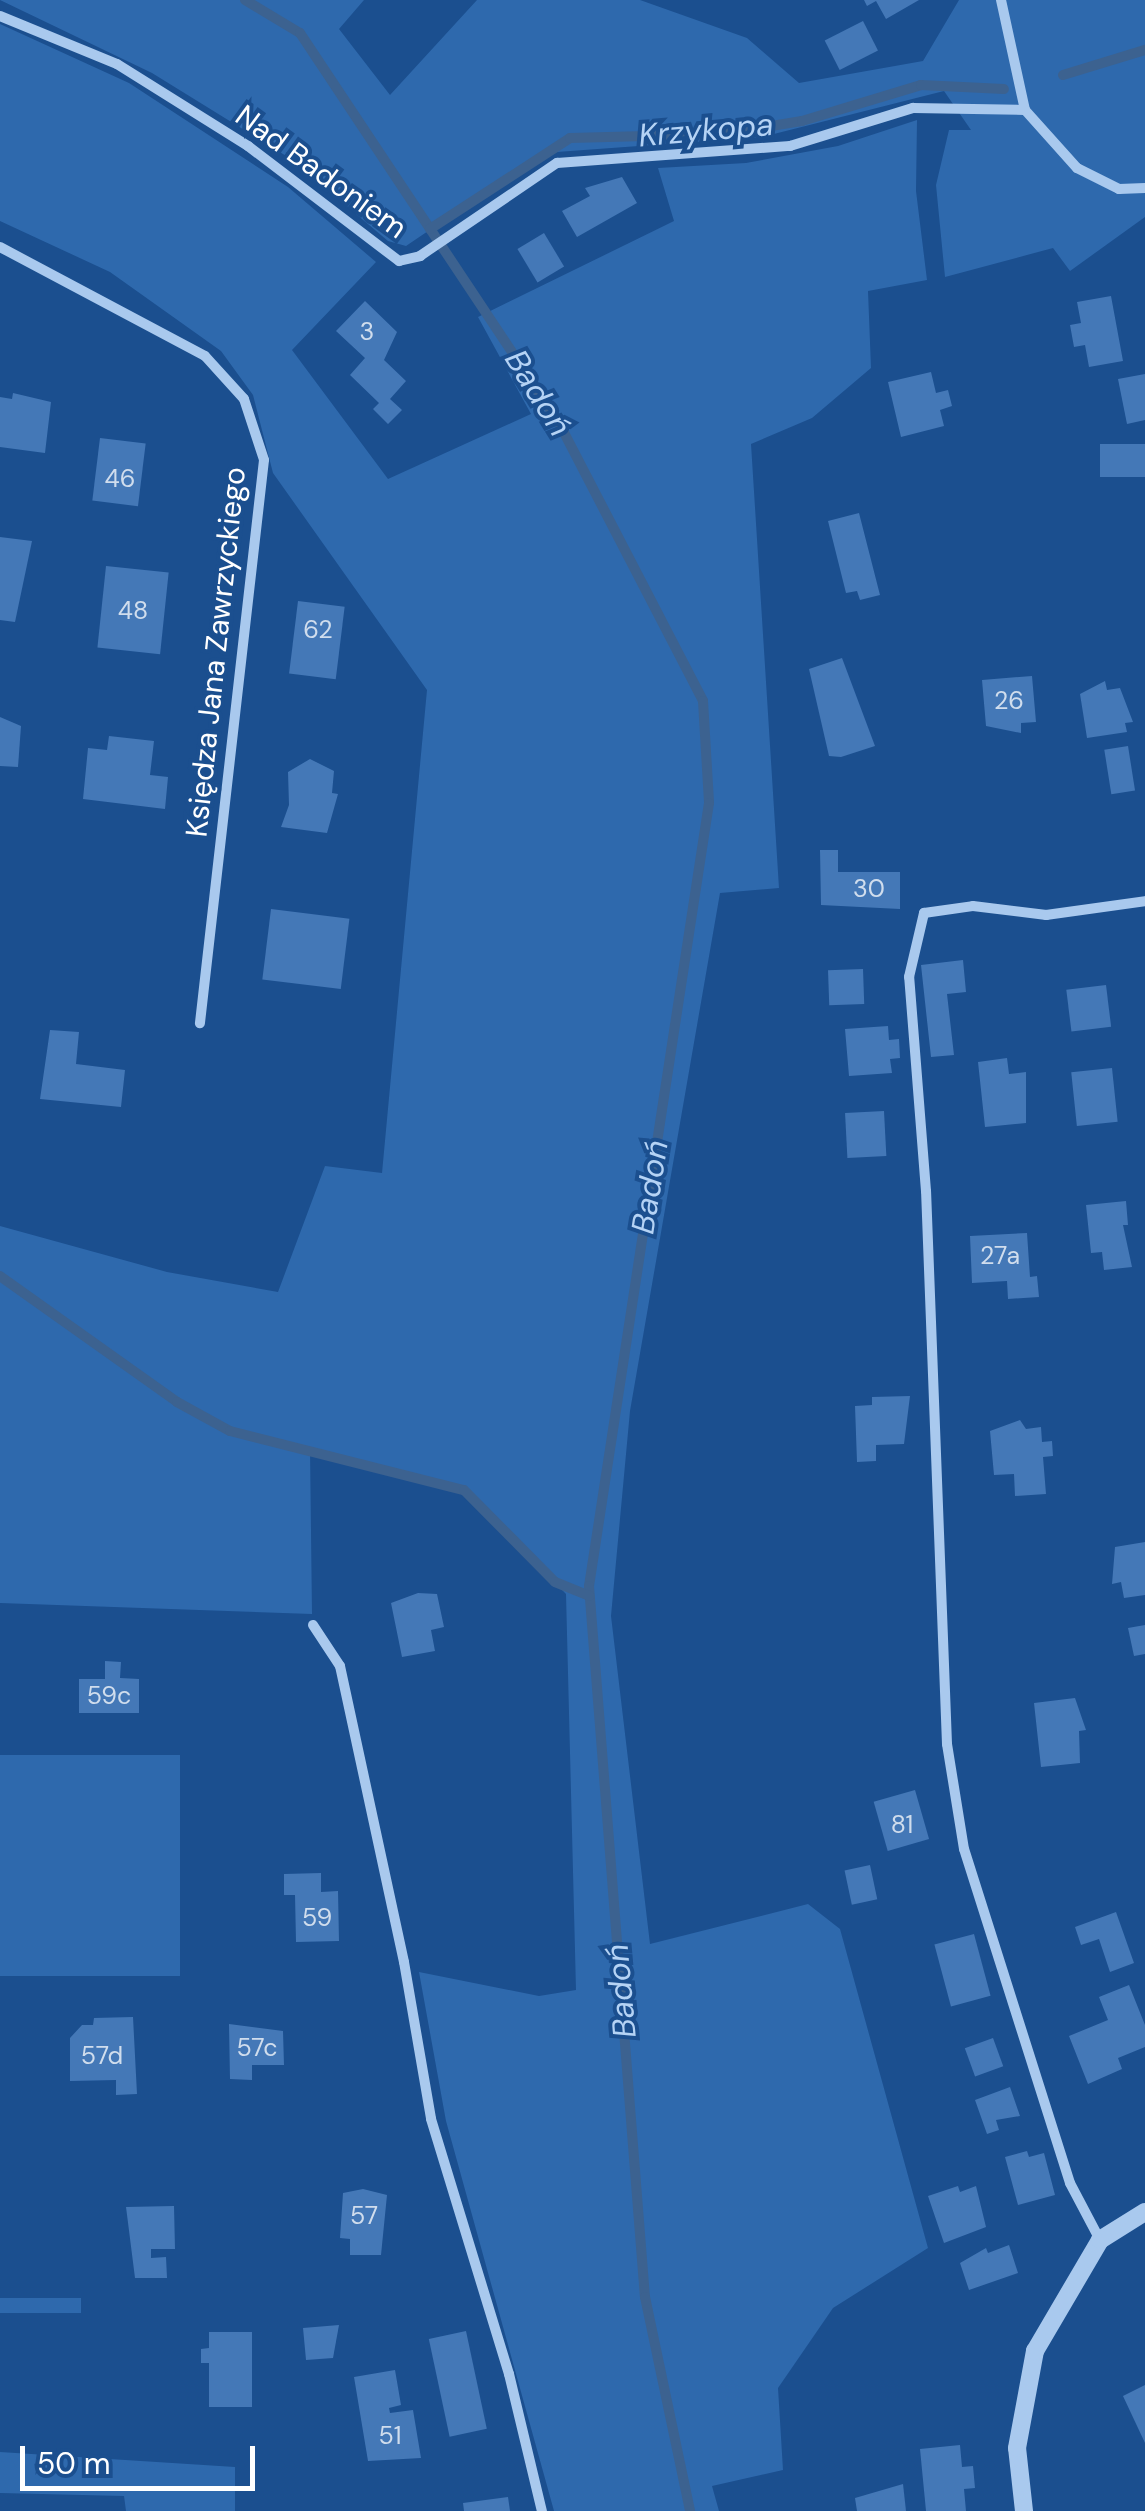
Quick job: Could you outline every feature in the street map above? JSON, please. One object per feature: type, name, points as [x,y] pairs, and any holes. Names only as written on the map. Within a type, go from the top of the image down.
[{"type":"street","points":[[1001,0],[1025,110],[1078,168],[1120,188],[1145,188]]},
{"type":"street","name":"Nad Badoniem","points":[[0,16],[118,64],[248,146],[399,261],[420,256],[557,164],[790,146],[913,108],[1025,110]]},
{"type":"street","name":"Księdza Jana Zawrzyckiego","points":[[0,248],[205,356],[244,399],[264,460],[200,1023]]},
{"type":"street","points":[[1100,2240],[1070,2182],[964,1849],[947,1744],[926,1191],[909,977],[924,912],[973,906],[1046,915],[1145,901]]},
{"type":"street","points":[[313,1625],[340,1666],[404,1962],[430,2120],[509,2374],[542,2511]]},
{"type":"street","points":[[1024,2511],[1017,2448],[1036,2351],[1100,2240],[1145,2212]]},
{"type":"shaded area","points":[[0,0],[364,0],[339,29],[390,95],[477,0],[640,0],[747,38],[799,83],[923,61],[959,0],[1145,0],[1145,217],[1070,271],[1053,248],[945,277],[936,185],[949,130],[971,130],[944,91],[762,137],[543,153],[406,246],[388,241],[291,159],[152,73]]},
{"type":"shaded area","points":[[0,24],[129,83],[288,187],[376,262],[292,350],[388,479],[531,414],[478,317],[674,221],[658,168],[746,163],[838,146],[917,120],[916,191],[927,280],[868,291],[871,368],[812,418],[751,444],[779,888],[720,893],[630,1411],[611,1616],[650,1944],[808,1904],[840,1929],[928,2248],[833,2308],[778,2388],[783,2470],[712,2486],[719,2511],[554,2511],[446,2121],[419,1972],[539,1996],[576,1990],[566,1594],[464,1490],[310,1448],[312,1614],[0,1603],[0,1226],[167,1272],[278,1292],[325,1166],[382,1173],[427,690],[273,473],[253,395],[221,351],[110,272],[0,221]]},
{"type":"shaded area","points":[[0,1755],[180,1755],[180,1976],[0,1976]]},
{"type":"shaded area","points":[[0,2298],[81,2298],[81,2313],[0,2313]]},
{"type":"shaded area","points":[[0,2452],[235,2467],[235,2511],[126,2511],[124,2496],[0,2493]]},
{"type":"building","points":[[864,0],[919,0],[886,19],[876,1],[867,6]]},
{"type":"building","points":[[863,21],[878,50],[840,70],[825,41]]},
{"type":"building","points":[[622,177],[637,203],[577,237],[562,211],[590,196],[585,188]]},
{"type":"building","points":[[544,233],[564,266],[538,282],[517,249]]},
{"type":"building","points":[[1111,296],[1123,361],[1089,367],[1085,345],[1074,347],[1070,325],[1081,323],[1077,302]]},
{"type":"building","points":[[365,301],[397,332],[384,360],[406,381],[390,399],[402,410],[388,424],[373,409],[379,403],[350,375],[365,358],[336,331]]},
{"type":"building","points":[[931,372],[936,393],[948,390],[952,406],[940,410],[944,426],[901,437],[888,382]]},
{"type":"building","points":[[1145,374],[1145,420],[1127,424],[1118,379]]},
{"type":"building","points":[[13,393],[51,402],[45,453],[0,447],[0,397],[12,399]]},
{"type":"building","points":[[100,438],[146,444],[138,506],[92,501]]},
{"type":"building","points":[[1100,444],[1145,444],[1145,477],[1100,477]]},
{"type":"building","points":[[859,513],[880,595],[860,600],[857,591],[846,593],[828,521]]},
{"type":"building","points":[[0,537],[32,541],[15,622],[0,620]]},
{"type":"building","points":[[106,566],[169,573],[160,654],[97,648]]},
{"type":"building","points":[[298,601],[345,607],[336,679],[289,673]]},
{"type":"building","points":[[842,658],[875,746],[841,757],[829,756],[809,669]]},
{"type":"building","points":[[1032,676],[1036,722],[1021,723],[1021,733],[986,726],[982,680]]},
{"type":"building","points":[[1105,681],[1107,690],[1120,688],[1133,722],[1125,723],[1127,732],[1087,738],[1080,694]]},
{"type":"building","points":[[0,717],[21,726],[18,767],[0,766]]},
{"type":"building","points":[[109,736],[154,741],[150,775],[168,777],[165,809],[83,799],[88,748],[107,750]]},
{"type":"building","points":[[1128,746],[1135,790],[1111,794],[1104,750]]},
{"type":"building","points":[[310,759],[334,771],[332,793],[338,794],[327,833],[281,827],[289,805],[288,772]]},
{"type":"building","points":[[820,850],[838,850],[838,872],[900,872],[900,909],[821,905]]},
{"type":"building","points":[[271,909],[349,919],[341,989],[262,979]]},
{"type":"building","points":[[963,960],[966,992],[947,994],[954,1055],[931,1057],[921,965]]},
{"type":"building","points":[[863,969],[864,1004],[829,1005],[828,970]]},
{"type":"building","points":[[1106,985],[1111,1027],[1071,1032],[1066,990]]},
{"type":"building","points":[[888,1026],[889,1040],[899,1039],[900,1058],[890,1059],[892,1073],[849,1076],[845,1029]]},
{"type":"building","points":[[50,1030],[79,1032],[76,1064],[125,1070],[121,1107],[40,1099]]},
{"type":"building","points":[[1007,1058],[1009,1074],[1026,1072],[1026,1123],[985,1127],[978,1062]]},
{"type":"building","points":[[1112,1068],[1118,1122],[1077,1126],[1071,1072]]},
{"type":"building","points":[[884,1111],[886,1156],[847,1158],[845,1113]]},
{"type":"building","points":[[1126,1201],[1128,1225],[1123,1225],[1132,1267],[1104,1270],[1102,1252],[1091,1253],[1086,1205]]},
{"type":"building","points":[[1027,1233],[1030,1277],[1037,1276],[1039,1297],[1008,1299],[1007,1281],[972,1283],[970,1236]]},
{"type":"building","points":[[910,1396],[904,1444],[876,1445],[876,1461],[857,1462],[855,1406],[872,1405],[872,1397]]},
{"type":"building","points":[[1020,1420],[1026,1429],[1041,1427],[1042,1442],[1052,1441],[1053,1456],[1043,1457],[1046,1494],[1015,1496],[1014,1474],[994,1475],[990,1431]]},
{"type":"building","points":[[1145,1542],[1145,1595],[1124,1598],[1121,1582],[1112,1584],[1115,1547]]},
{"type":"building","points":[[418,1593],[437,1594],[444,1627],[431,1630],[435,1651],[402,1657],[391,1603]]},
{"type":"building","points":[[1145,1625],[1145,1654],[1134,1656],[1128,1628]]},
{"type":"building","points":[[105,1661],[121,1662],[120,1678],[139,1679],[139,1713],[79,1713],[79,1679],[105,1679]]},
{"type":"building","points":[[1075,1698],[1086,1730],[1079,1731],[1080,1763],[1041,1767],[1034,1703]]},
{"type":"building","points":[[915,1790],[929,1839],[888,1851],[874,1802]]},
{"type":"building","points":[[870,1865],[877,1899],[852,1905],[845,1870]]},
{"type":"building","points":[[321,1873],[321,1892],[338,1891],[339,1941],[296,1942],[295,1895],[284,1895],[284,1874]]},
{"type":"building","points":[[1116,1912],[1134,1963],[1110,1972],[1099,1939],[1081,1945],[1075,1927]]},
{"type":"building","points":[[974,1934],[991,1996],[951,2006],[934,1945]]},
{"type":"building","points":[[1129,1985],[1145,2025],[1145,2047],[1118,2058],[1122,2069],[1088,2084],[1069,2036],[1108,2020],[1099,1997]]},
{"type":"building","points":[[133,2017],[137,2094],[116,2095],[116,2080],[70,2081],[70,2038],[82,2025],[93,2025],[94,2018]]},
{"type":"building","points":[[229,2024],[283,2031],[284,2065],[252,2065],[252,2080],[230,2079]]},
{"type":"building","points":[[993,2038],[1003,2066],[975,2076],[965,2048]]},
{"type":"building","points":[[1010,2087],[1020,2116],[996,2120],[999,2130],[987,2134],[975,2100]]},
{"type":"building","points":[[1027,2151],[1029,2157],[1044,2153],[1055,2195],[1018,2205],[1005,2157]]},
{"type":"building","points":[[958,2186],[960,2192],[976,2186],[986,2227],[944,2243],[928,2196]]},
{"type":"building","points":[[363,2189],[387,2195],[381,2255],[350,2255],[350,2239],[340,2238],[343,2193]]},
{"type":"building","points":[[174,2206],[175,2249],[151,2249],[151,2258],[166,2257],[167,2278],[135,2278],[126,2207]]},
{"type":"building","points":[[1009,2245],[1018,2273],[969,2290],[960,2263],[986,2248],[988,2253]]},
{"type":"building","points":[[339,2325],[333,2358],[306,2360],[303,2328]]},
{"type":"building","points":[[466,2331],[487,2429],[450,2437],[429,2339]]},
{"type":"building","points":[[209,2332],[252,2332],[252,2407],[209,2407],[209,2363],[201,2363],[201,2349],[209,2348]]},
{"type":"building","points":[[395,2370],[401,2405],[389,2408],[390,2413],[413,2410],[421,2458],[368,2461],[354,2377]]},
{"type":"building","points":[[1145,2385],[1145,2443],[1123,2396]]},
{"type":"building","points":[[960,2445],[962,2467],[973,2466],[975,2488],[964,2489],[966,2511],[926,2511],[920,2449]]},
{"type":"building","points":[[903,2484],[906,2511],[857,2511],[855,2498]]},
{"type":"building","points":[[508,2497],[510,2511],[464,2511],[463,2503]]},
{"type":"waterway","name":"Badoń","points":[[245,0],[300,33],[558,421],[703,701],[709,803],[589,1586],[645,2297],[690,2511]]},
{"type":"waterway","name":"Krzykopa","points":[[1063,75],[1145,50]]},
{"type":"waterway","name":"Krzykopa","points":[[430,229],[570,138],[722,134],[802,121],[921,85],[1004,89]]},
{"type":"waterway","points":[[0,1276],[177,1402],[230,1431],[464,1490],[555,1582],[589,1596]]}]
